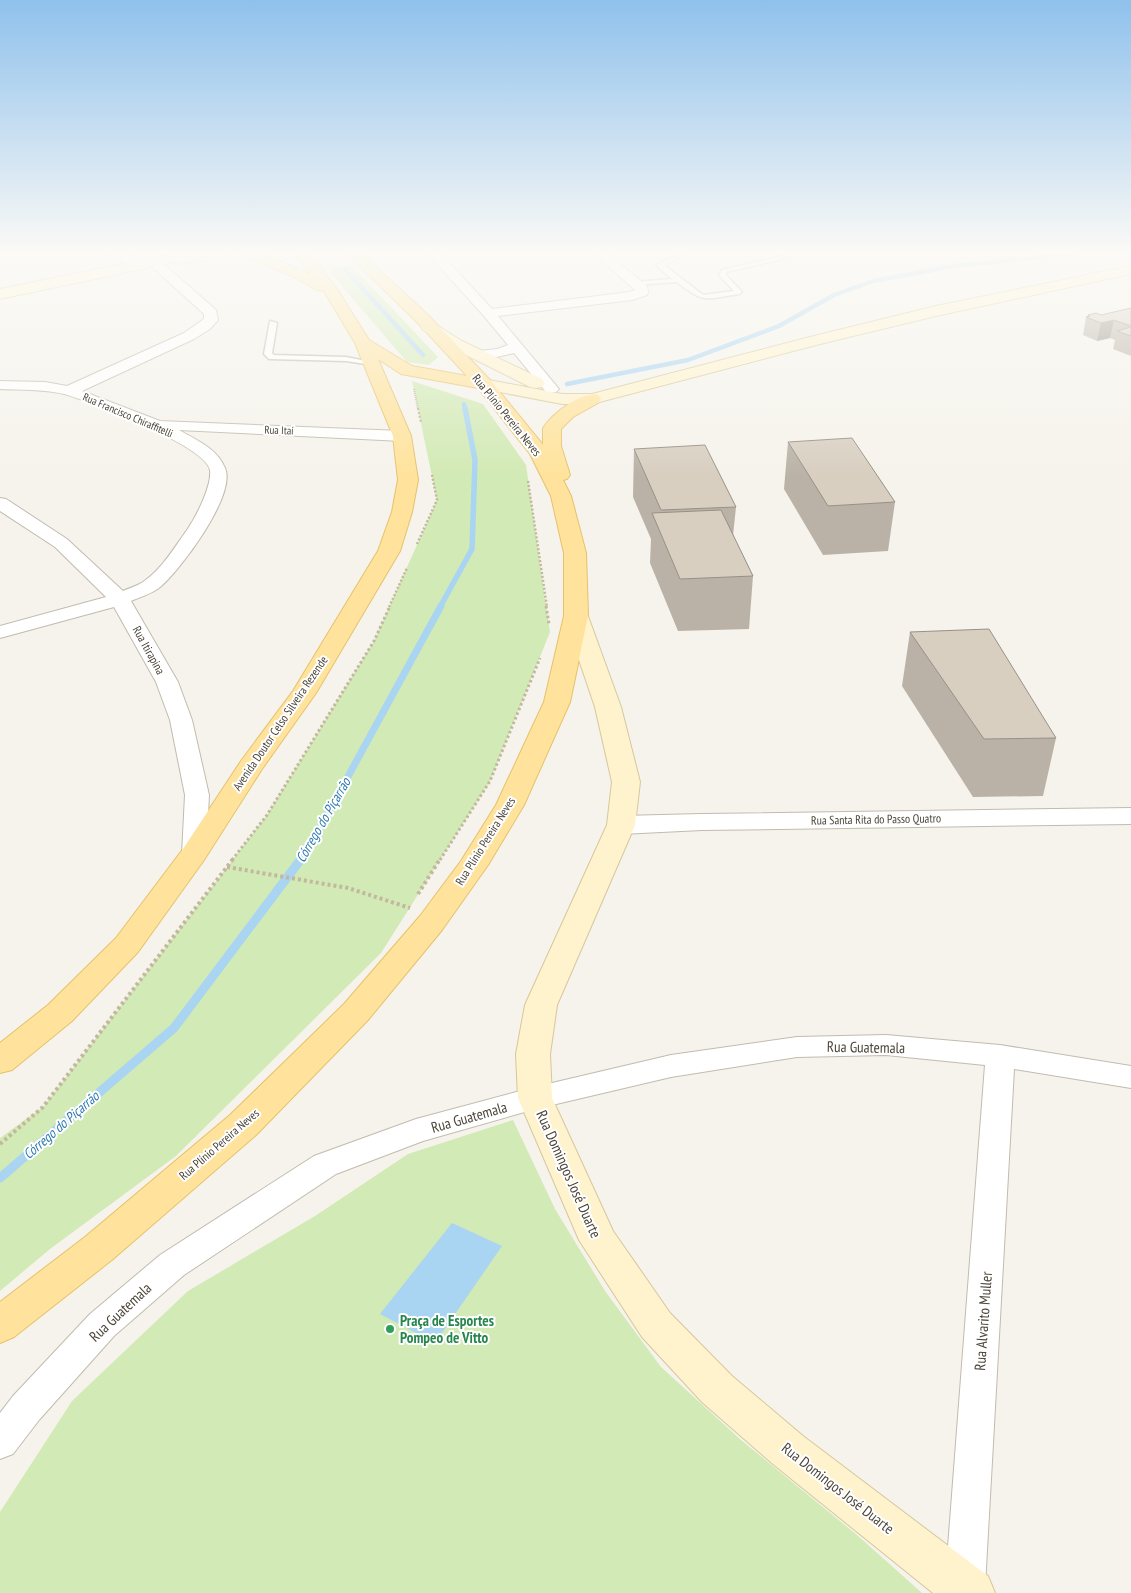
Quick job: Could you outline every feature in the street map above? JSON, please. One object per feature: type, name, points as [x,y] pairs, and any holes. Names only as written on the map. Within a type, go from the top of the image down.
[{"type":"main road","name":"Avenida Doutor Celso Silveira Rezende","points":[[0,1061],[60,1013],[127,944],[194,854],[250,767],[304,693],[388,552],[402,512],[408,480],[412,431],[353,327]]},
{"type":"main road","name":"Rua Plínio Pereira Neves","points":[[0,1325],[99,1248],[243,1125],[356,1012],[431,923],[473,865],[510,805],[556,702],[576,616],[575,553],[561,496],[539,453],[484,384],[430,327]]},
{"type":"main road","points":[[431,327],[476,355],[551,389],[588,393],[638,385]]},
{"type":"main road","points":[[561,496],[560,471],[552,446],[552,428],[567,413],[592,399],[638,385],[870,327]]},
{"type":"main road","points":[[409,376],[443,365],[450,361],[453,351]]},
{"type":"main road","points":[[367,352],[409,376],[484,384],[562,399],[592,399]]},
{"type":"main road","name":"Rua Domingos José Duarte","points":[[576,616],[608,707],[626,782],[621,825],[541,1005],[533,1054],[535,1098],[598,1240],[656,1325],[717,1389],[788,1450],[968,1590]]},
{"type":"street","points":[[69,391],[189,336],[203,327]]},
{"type":"street","points":[[501,327],[551,389]]},
{"type":"street","points":[[476,355],[502,352],[512,349],[516,345]]},
{"type":"street","name":"Rua Francisco Chiraffitelli","points":[[0,385],[45,386],[69,391],[157,425],[200,449],[211,458],[218,470],[216,487],[204,519],[169,569],[150,586],[120,599],[0,632]]},
{"type":"street","name":"Rua Itaí","points":[[157,425],[412,431]]},
{"type":"street","name":"Rua Itirapina","points":[[0,503],[61,543],[120,599],[167,682],[181,720],[197,795],[194,854]]},
{"type":"street","name":"Rua Santa Rita do Passo Quatro","points":[[621,825],[1131,816]]},
{"type":"street","name":"Rua Guatemala","points":[[0,1442],[26,1408],[102,1325],[172,1265],[325,1165],[416,1131],[535,1098],[671,1066],[797,1047],[886,1045],[1000,1056],[1131,1077]]},
{"type":"street","name":"Rua Alvarito Muller","points":[[968,1590],[1000,1056]]},
{"type":"lane","points":[[272,327],[268,354],[272,358],[346,359],[367,352]]},
{"type":"lane","points":[[346,359],[367,352]]},
{"type":"path","points":[[409,376],[412,431]]},
{"type":"path","points":[[414,553],[437,500],[431,472]]},
{"type":"path","points":[[527,475],[550,632]]},
{"type":"path","points":[[0,1144],[43,1107],[267,815],[374,641],[410,562]]},
{"type":"path","points":[[405,915],[490,782],[543,650]]},
{"type":"path","points":[[227,867],[348,888],[410,908]]},
{"type":"green space","points":[[377,327],[410,327],[438,357],[429,365],[407,362]]},
{"type":"green space","points":[[412,381],[483,404],[526,465],[550,632],[490,781],[381,953],[176,1156],[50,1249],[0,1291],[0,1138],[43,1107],[267,815],[374,641],[437,500]]},
{"type":"green space","name":"Praça de Esportes Pompeo de Vitto","points":[[513,1120],[555,1209],[605,1291],[661,1367],[741,1440],[857,1535],[922,1593],[0,1593],[0,1512],[72,1401],[188,1291],[315,1216],[408,1154]]},
{"type":"water","points":[[452,1223],[502,1246],[435,1343],[380,1314]]},
{"type":"building","points":[[1131,327],[1131,336],[1117,331]]},
{"type":"building","points":[[852,438],[895,502],[828,506],[788,442]]},
{"type":"building","points":[[705,445],[736,507],[661,510],[634,449]]},
{"type":"building","points":[[721,510],[753,576],[680,579],[652,513]]},
{"type":"building","points":[[989,629],[1056,738],[984,739],[910,632]]},
{"type":"waterway","points":[[398,327],[423,355]]},
{"type":"waterway","name":"Córrego do Piçarrão","points":[[567,384],[688,360],[775,327]]},
{"type":"waterway","name":"Córrego do Piçarrão","points":[[464,404],[465,409]]},
{"type":"waterway","name":"Córrego do Piçarrão","points":[[440,607],[472,549],[475,460],[465,408]]},
{"type":"waterway","name":"Córrego do Piçarrão","points":[[300,860],[309,848],[441,606]]},
{"type":"waterway","name":"Córrego do Piçarrão","points":[[0,1178],[174,1028],[301,859]]},
{"type":"place","name":"Praça de Esportes Pompeo de Vitto","points":[[390,1329]]}]
